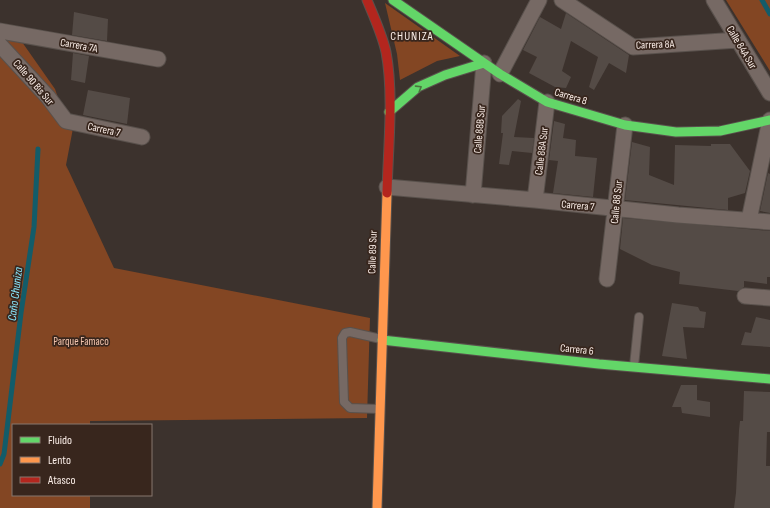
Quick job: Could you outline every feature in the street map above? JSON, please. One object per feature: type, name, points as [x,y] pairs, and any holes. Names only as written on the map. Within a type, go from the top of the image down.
[{"type":"street","name":"Calle 89 Sur","points":[[367,0],[378,25],[384,44],[388,65],[389,112],[377,508]]},
{"type":"street","name":"Carrera 8","points":[[394,0],[500,74],[547,102],[626,125],[676,132],[720,131],[770,120]]},
{"type":"street","points":[[500,74],[539,0]]},
{"type":"street","name":"Carrera 8A","points":[[562,0],[633,47],[738,40]]},
{"type":"street","name":"Calle 84A Sur","points":[[714,0],[770,93]]},
{"type":"street","name":"Carrera 7A","points":[[0,31],[158,59]]},
{"type":"street","name":"Calle 90 Bis Sur","points":[[0,45],[48,97],[66,121]]},
{"type":"street","points":[[389,112],[418,88],[445,75],[484,63]]},
{"type":"street","name":"Calle 88B Sur","points":[[473,195],[484,63]]},
{"type":"street","name":"Calle 88A Sur","points":[[535,200],[547,102]]},
{"type":"street","points":[[750,220],[770,120]]},
{"type":"street","name":"Carrera 7","points":[[66,121],[142,137]]},
{"type":"street","name":"Calle 88 Sur","points":[[607,279],[626,125]]},
{"type":"street","name":"Carrera 7","points":[[386,187],[535,200],[561,204],[678,215],[770,222]]},
{"type":"street","points":[[745,296],[770,298]]},
{"type":"street","name":"Carrera 6","points":[[382,340],[634,367],[770,378]]},
{"type":"lane","points":[[634,367],[639,317]]},
{"type":"lane","points":[[380,409],[350,408],[344,402],[342,338],[344,333],[350,332],[382,340]]},
{"type":"green space","points":[[726,0],[770,0],[770,71]]},
{"type":"green space","points":[[385,3],[460,56],[437,61],[400,80],[397,54]]},
{"type":"green space","name":"Parque Famaco","points":[[0,39],[22,42],[55,89],[66,121],[74,123],[66,165],[114,268],[370,318],[367,418],[90,421],[90,424],[12,424],[12,496],[90,496],[90,508],[0,508]]},
{"type":"building","points":[[74,12],[108,19],[107,41],[72,35]]},
{"type":"building","points":[[566,13],[629,55],[626,73],[609,63],[594,90],[589,87],[598,57],[571,41],[562,71],[571,77],[566,88],[555,87],[529,73],[537,57],[523,50],[540,17],[561,29]]},
{"type":"building","points":[[73,53],[89,56],[85,83],[71,80]]},
{"type":"building","points":[[88,90],[130,98],[127,124],[83,115]]},
{"type":"building","points":[[518,99],[521,101],[514,137],[534,138],[532,153],[512,151],[509,165],[499,164],[503,133],[501,133],[502,116]]},
{"type":"building","points":[[554,121],[565,124],[563,138],[576,140],[575,156],[597,158],[593,197],[553,193],[558,161],[549,160]]},
{"type":"building","points":[[632,142],[650,147],[649,175],[674,185],[675,145],[711,146],[711,144],[730,144],[750,171],[745,193],[728,198],[728,210],[625,200]]},
{"type":"building","points":[[768,173],[770,174],[770,213],[760,211]]},
{"type":"building","points":[[623,218],[770,231],[770,277],[767,277],[767,284],[744,281],[744,287],[738,291],[679,284],[680,272],[652,265],[620,249]]},
{"type":"building","points":[[672,303],[698,307],[700,311],[706,312],[704,328],[683,327],[687,359],[662,356]]},
{"type":"building","points":[[756,317],[770,320],[770,347],[741,345],[745,332],[751,333]]},
{"type":"building","points":[[681,385],[697,385],[697,400],[710,402],[710,417],[682,413],[681,407],[672,407]]},
{"type":"building","points":[[744,391],[770,392],[770,432],[767,432],[766,466],[770,466],[770,508],[734,508],[739,430],[740,421],[743,421]]},
{"type":"waterway","points":[[762,0],[770,14]]},
{"type":"waterway","name":"Caño Chuniza","points":[[0,464],[4,454],[21,313],[34,227],[38,149]]},
{"type":"traffic: fast","points":[[393,0],[500,74],[547,102],[625,125],[676,132],[720,131],[770,120]]},
{"type":"traffic: fast","points":[[389,112],[418,87],[445,75],[484,63]]},
{"type":"traffic: fast","points":[[382,340],[599,364],[770,379]]},
{"type":"traffic: slow","points":[[377,508],[387,193]]},
{"type":"traffic: jam","points":[[367,0],[378,26],[386,52],[390,86],[387,193]]},
{"type":"district","name":"CHUNIZA","points":[[412,36]]}]
